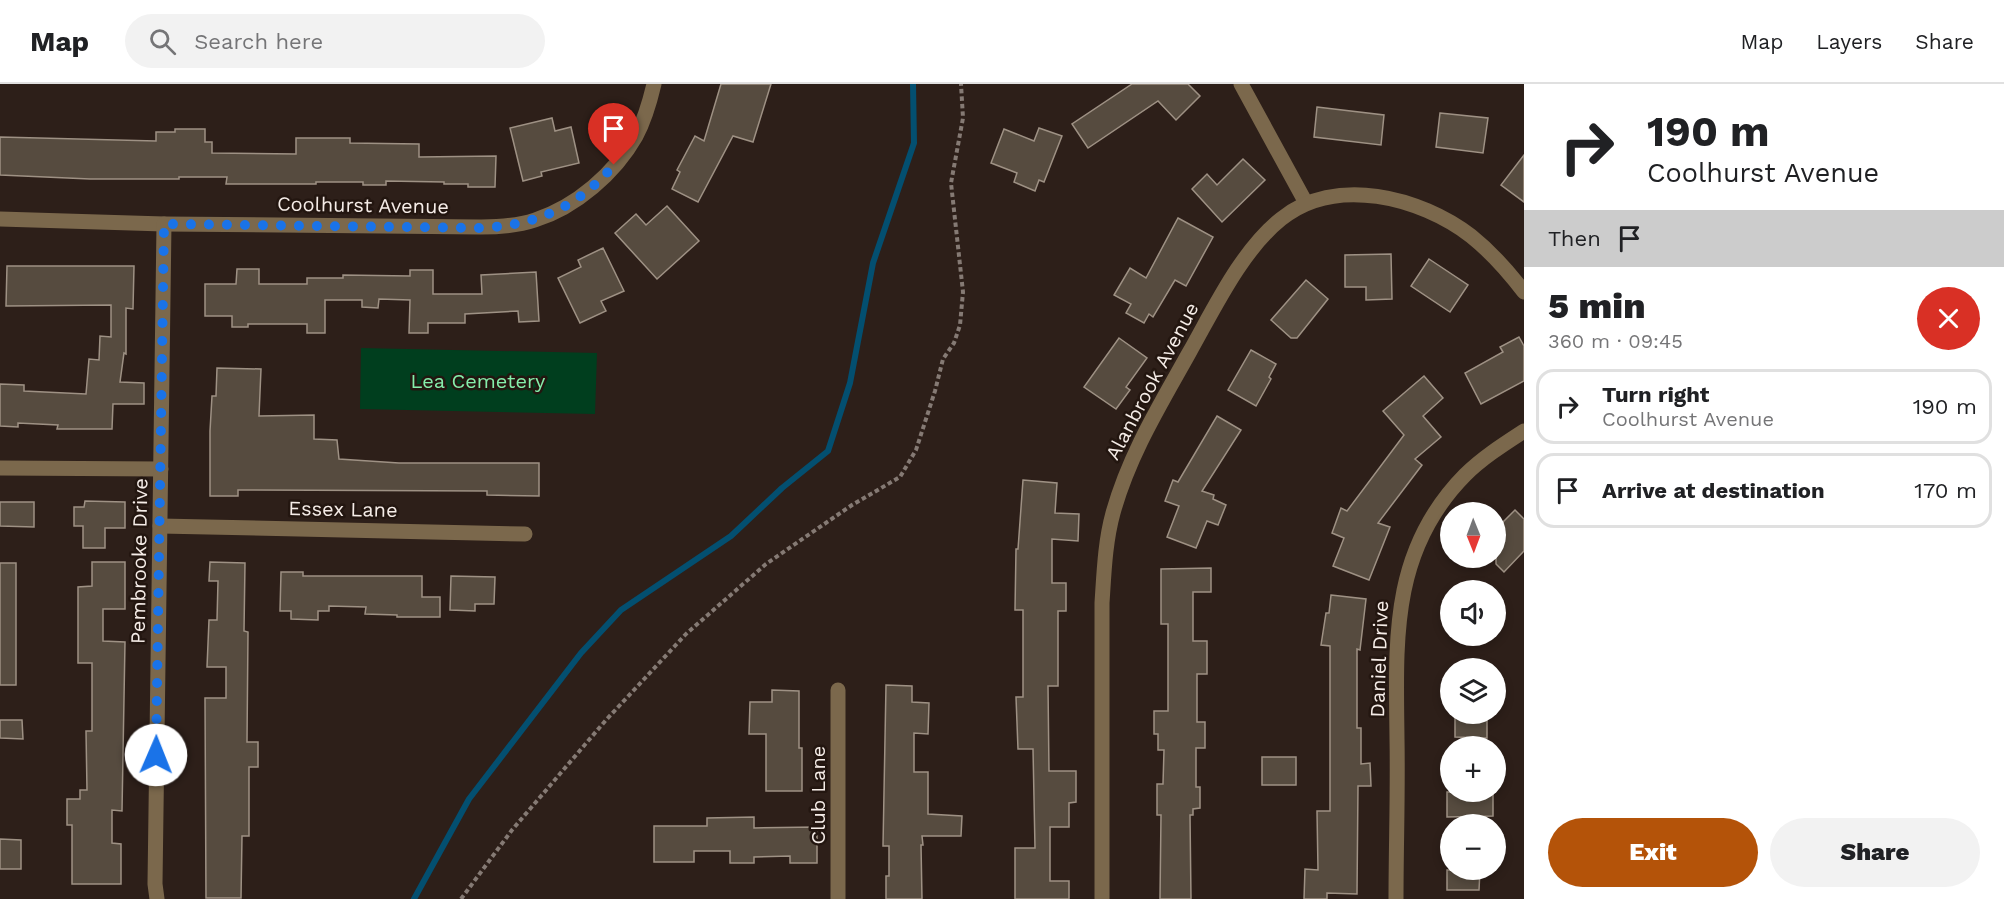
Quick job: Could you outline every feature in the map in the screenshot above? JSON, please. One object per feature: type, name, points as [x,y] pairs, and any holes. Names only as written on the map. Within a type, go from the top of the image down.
[{"type":"street","name":"Coolhurst Avenue","points":[[0,219],[164,224],[480,228],[508,226],[535,220],[561,210],[579,198],[606,174],[636,135],[654,84]]},
{"type":"street","points":[[1241,84],[1306,203]]},
{"type":"street","name":"Alanbrook Avenue","points":[[1102,899],[1102,603],[1105,558],[1113,514],[1125,475],[1142,438],[1216,304],[1261,237],[1281,218],[1306,203],[1325,198],[1355,195],[1385,198],[1415,206],[1449,221],[1472,237],[1504,266],[1524,292]]},
{"type":"street","name":"Pembrooke Drive","points":[[157,899],[155,790],[164,224]]},
{"type":"street","name":"Daniel Drive","points":[[1396,899],[1398,625],[1406,578],[1417,546],[1430,519],[1447,495],[1467,473],[1524,431]]},
{"type":"street","points":[[0,468],[161,469]]},
{"type":"street","name":"Essex Lane","points":[[160,526],[525,534]]},
{"type":"street","name":"Club Lane","points":[[838,690],[838,899]]},
{"type":"path","points":[[461,899],[512,830],[606,720],[686,634],[766,564],[852,505],[900,477],[916,450],[943,359],[954,343],[960,326],[963,292],[951,183],[963,118],[961,84]]},
{"type":"green space","name":"Lea Cemetery","points":[[361,348],[597,353],[595,414],[360,409]]},
{"type":"building","points":[[721,84],[771,84],[753,142],[733,136],[698,202],[672,189],[680,172],[677,170],[695,136],[704,141]]},
{"type":"building","points":[[1132,84],[1188,84],[1200,96],[1176,120],[1158,101],[1088,148],[1072,124]]},
{"type":"building","points":[[1317,107],[1384,115],[1381,145],[1314,137]]},
{"type":"building","points":[[1440,113],[1488,118],[1483,153],[1436,147]]},
{"type":"building","points":[[552,118],[555,131],[571,127],[579,163],[541,172],[542,176],[523,181],[510,128]]},
{"type":"building","points":[[1039,128],[1062,136],[1044,182],[1039,180],[1035,191],[1014,182],[1017,173],[991,163],[1004,129],[1034,141]]},
{"type":"building","points":[[175,129],[205,129],[205,142],[212,142],[212,153],[296,154],[296,138],[350,138],[350,143],[419,144],[419,157],[496,156],[495,187],[468,187],[468,184],[444,184],[444,182],[386,181],[386,185],[363,185],[363,182],[226,184],[227,177],[90,179],[0,175],[0,137],[156,141],[156,132],[175,132]]},
{"type":"building","points":[[1524,155],[1524,202],[1501,185]]},
{"type":"building","points":[[1243,159],[1265,180],[1222,222],[1192,189],[1207,174],[1217,185]]},
{"type":"building","points":[[667,206],[699,241],[657,279],[615,233],[636,214],[646,225]]},
{"type":"building","points":[[1178,218],[1213,237],[1186,286],[1175,280],[1153,317],[1149,314],[1144,323],[1126,313],[1131,304],[1114,295],[1130,268],[1146,278]]},
{"type":"building","points":[[603,248],[624,291],[601,301],[606,311],[580,323],[558,278],[581,267],[578,260]]},
{"type":"building","points":[[1391,254],[1392,299],[1366,300],[1366,287],[1345,287],[1345,255]]},
{"type":"building","points":[[1429,259],[1468,285],[1450,312],[1411,286]]},
{"type":"building","points":[[7,266],[134,266],[133,309],[126,308],[126,354],[124,353],[120,382],[144,383],[144,404],[113,404],[112,429],[57,429],[58,425],[18,423],[18,427],[0,426],[0,384],[24,385],[24,391],[86,394],[89,359],[99,360],[100,336],[111,337],[111,305],[6,306]]},
{"type":"building","points":[[237,269],[259,269],[259,284],[307,284],[307,278],[343,278],[343,275],[410,276],[410,270],[433,270],[433,294],[482,294],[481,275],[536,272],[539,321],[519,322],[518,311],[465,314],[465,323],[428,323],[428,333],[409,333],[410,300],[379,299],[378,308],[362,307],[362,300],[325,300],[325,333],[307,333],[307,324],[248,324],[248,327],[232,327],[232,316],[205,316],[205,284],[236,284]]},
{"type":"building","points":[[1306,280],[1328,299],[1297,338],[1291,338],[1271,320]]},
{"type":"building","points":[[1519,337],[1524,346],[1524,381],[1481,404],[1465,373],[1503,352],[1500,347]]},
{"type":"building","points":[[1119,338],[1147,358],[1126,387],[1130,390],[1116,409],[1084,387]]},
{"type":"building","points":[[1251,350],[1276,364],[1269,377],[1271,379],[1256,406],[1228,390]]},
{"type":"building","points":[[217,368],[261,369],[259,416],[314,415],[314,439],[337,440],[339,459],[399,463],[539,463],[539,496],[487,495],[487,491],[238,490],[238,496],[210,496],[210,431],[212,396],[216,396]]},
{"type":"building","points":[[1424,376],[1443,398],[1423,416],[1441,437],[1415,459],[1422,465],[1378,523],[1390,527],[1369,580],[1333,566],[1344,538],[1332,533],[1341,508],[1347,511],[1404,435],[1383,411]]},
{"type":"building","points":[[1217,416],[1241,430],[1202,491],[1214,495],[1213,499],[1226,505],[1218,525],[1207,521],[1196,548],[1167,537],[1179,506],[1165,501],[1173,480],[1178,482]]},
{"type":"building","points":[[1023,480],[1057,483],[1055,513],[1079,514],[1078,541],[1052,539],[1052,583],[1066,583],[1066,611],[1058,611],[1058,686],[1048,686],[1049,771],[1076,771],[1076,802],[1069,803],[1069,827],[1050,827],[1050,881],[1069,881],[1069,899],[1015,899],[1015,848],[1035,848],[1033,749],[1018,749],[1016,697],[1023,697],[1023,610],[1015,610],[1016,549],[1018,549]]},
{"type":"building","points":[[85,501],[125,502],[125,528],[105,528],[105,548],[83,548],[83,526],[74,526],[74,507],[84,507]]},
{"type":"building","points":[[0,502],[34,502],[34,527],[0,526]]},
{"type":"building","points":[[1515,510],[1524,519],[1524,551],[1504,572],[1500,568],[1506,568],[1506,519]]},
{"type":"building","points":[[92,562],[125,562],[125,609],[103,609],[103,641],[125,642],[122,811],[112,810],[112,843],[121,844],[121,884],[72,884],[72,825],[67,825],[67,799],[80,799],[80,790],[87,790],[86,731],[92,731],[92,663],[78,663],[78,587],[92,586]]},
{"type":"building","points":[[210,562],[245,563],[244,631],[248,632],[247,742],[258,742],[258,767],[249,767],[249,836],[242,836],[241,898],[206,898],[205,698],[226,698],[226,667],[207,667],[209,620],[217,620],[218,581],[209,581]]},
{"type":"building","points":[[0,563],[16,563],[16,685],[0,685]]},
{"type":"building","points":[[1211,568],[1211,592],[1193,592],[1193,641],[1207,641],[1207,674],[1197,674],[1197,722],[1205,722],[1205,748],[1196,748],[1196,787],[1200,787],[1200,808],[1193,809],[1193,815],[1190,815],[1191,899],[1160,899],[1161,815],[1157,815],[1157,784],[1163,784],[1164,750],[1158,750],[1158,734],[1154,734],[1154,711],[1168,711],[1168,624],[1161,624],[1161,569]]},
{"type":"building","points":[[281,572],[303,572],[303,576],[422,576],[422,597],[440,597],[440,617],[365,614],[366,607],[329,606],[329,611],[318,611],[318,620],[291,619],[291,611],[280,611]]},
{"type":"building","points":[[451,576],[495,577],[494,604],[475,604],[475,611],[450,610]]},
{"type":"building","points":[[1331,595],[1366,599],[1360,650],[1357,649],[1357,728],[1361,728],[1361,764],[1370,763],[1371,786],[1358,786],[1357,894],[1327,893],[1327,899],[1304,899],[1305,869],[1318,870],[1317,811],[1330,811],[1330,646],[1321,645]]},
{"type":"building","points":[[886,685],[912,686],[912,702],[929,703],[928,734],[914,733],[914,772],[928,772],[928,814],[962,816],[961,836],[922,836],[922,899],[886,899],[889,846],[883,846]]},
{"type":"building","points":[[772,690],[799,691],[802,791],[766,791],[766,734],[749,734],[750,702],[772,702]]},
{"type":"building","points":[[0,720],[22,720],[23,739],[0,738]]},
{"type":"building","points":[[1455,724],[1487,724],[1487,736],[1455,736]]},
{"type":"building","points":[[1262,757],[1296,757],[1296,785],[1262,785]]},
{"type":"building","points":[[1447,802],[1493,802],[1493,814],[1447,814]]},
{"type":"building","points":[[754,817],[754,828],[817,827],[817,863],[790,863],[790,856],[754,857],[754,863],[730,863],[730,851],[694,851],[694,862],[654,862],[654,826],[707,826],[707,818]]},
{"type":"building","points":[[0,839],[21,840],[21,869],[0,869]]},
{"type":"building","points":[[1447,880],[1480,880],[1479,890],[1447,890]]},
{"type":"waterway","points":[[414,899],[469,799],[581,653],[621,610],[731,536],[782,488],[828,451],[850,383],[873,263],[914,143],[913,84]]},
{"type":"route","points":[[156,755],[164,224],[480,228],[508,226],[535,220],[561,210],[579,198],[614,165]]}]
